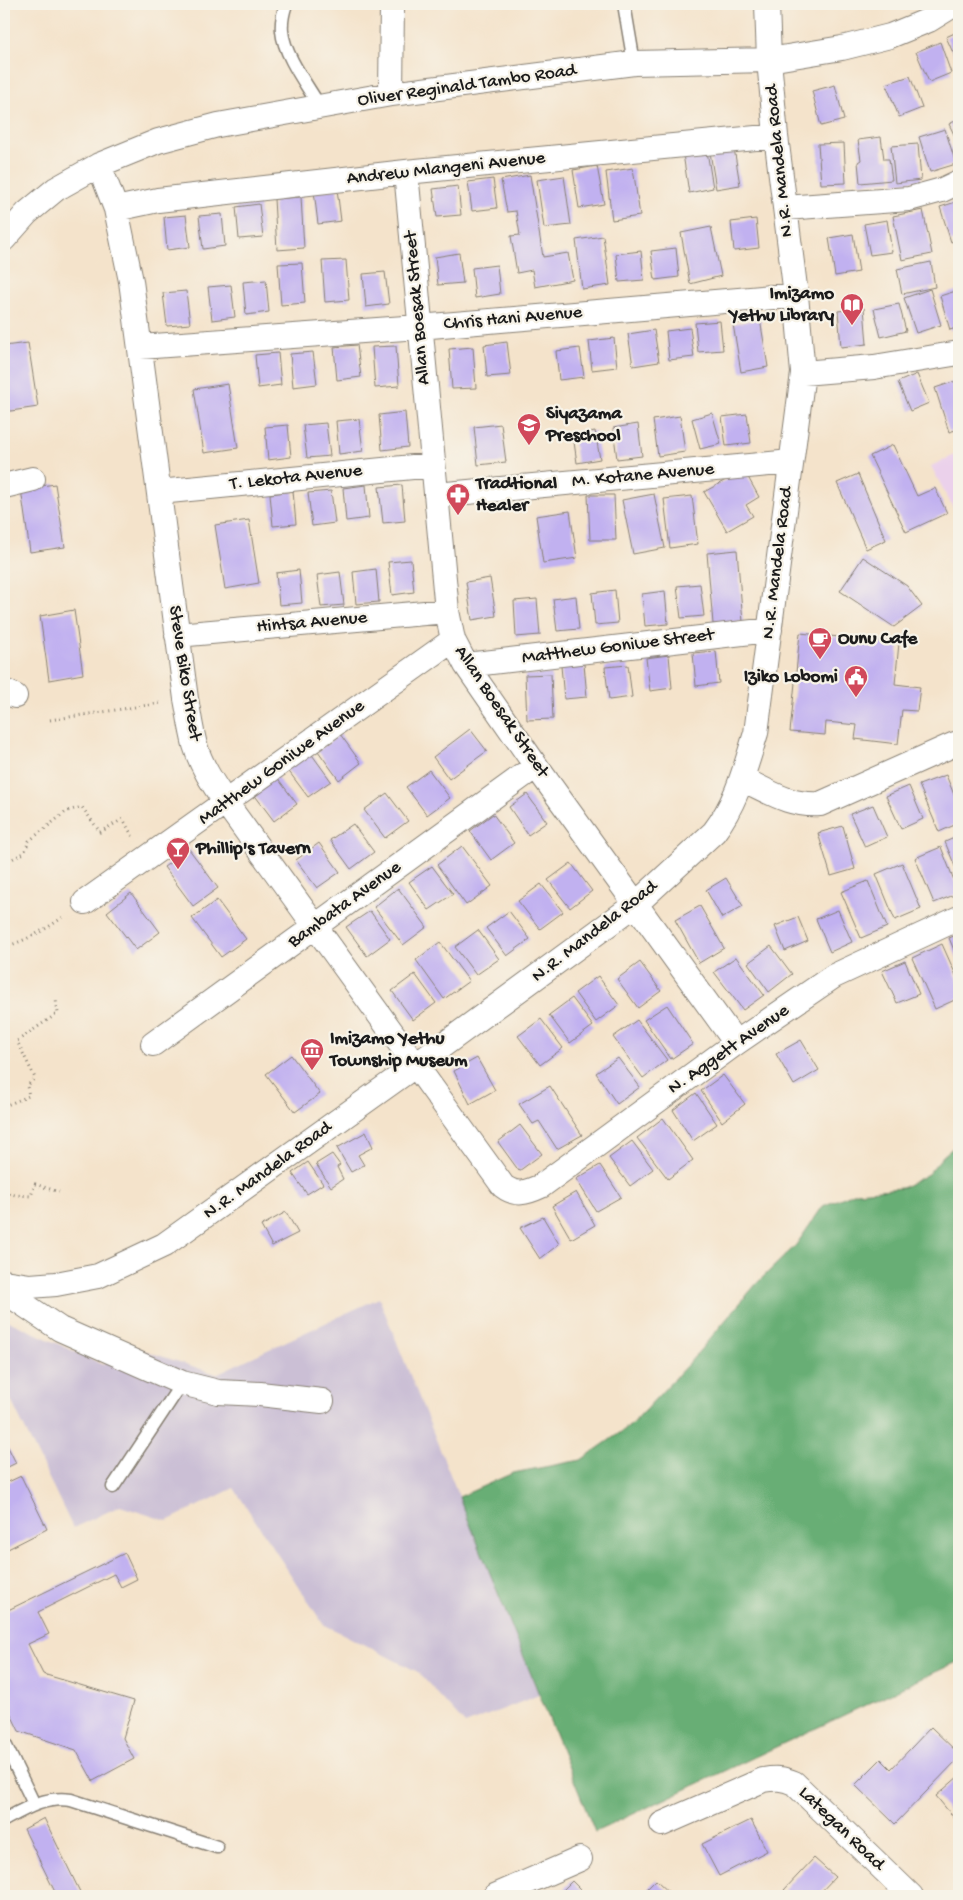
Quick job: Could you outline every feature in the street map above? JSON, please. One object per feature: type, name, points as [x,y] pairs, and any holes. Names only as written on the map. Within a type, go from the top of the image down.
[{"type":"street","points":[[391,94],[392,4]]},
{"type":"street","name":"N.R. Mandela Road","points":[[4,1282],[30,1286],[56,1284],[98,1276],[164,1245],[416,1065],[636,904],[714,832],[724,819],[739,789],[756,732],[803,373],[796,295],[776,136],[769,60],[767,4]]},
{"type":"street","name":"Oliver Reginald Tambo Road","points":[[4,239],[27,213],[56,189],[99,165],[158,141],[218,125],[391,94],[634,63],[769,60],[842,48],[890,36],[929,20],[955,4]]},
{"type":"street","name":"Andrew Mlangeni Avenue","points":[[116,209],[158,200],[406,172],[776,136]]},
{"type":"street","name":"Steve Biko Street","points":[[99,165],[116,209],[131,282],[177,636],[186,699],[199,758],[226,803],[502,1186],[509,1191]]},
{"type":"street","name":"Allan Boesak Street","points":[[406,172],[446,611],[453,640],[466,665],[536,766],[736,1043]]},
{"type":"street","points":[[785,208],[909,200],[942,190],[959,182]]},
{"type":"street","name":"Chris Hani Avenue","points":[[140,347],[419,327],[796,295]]},
{"type":"street","points":[[803,373],[874,367],[959,353]]},
{"type":"street","name":"M. Kotane Avenue","points":[[436,495],[791,462]]},
{"type":"street","name":"T. Lekota Avenue","points":[[159,492],[432,465]]},
{"type":"street","points":[[4,486],[33,479]]},
{"type":"street","name":"Hintsa Avenue","points":[[177,636],[446,611]]},
{"type":"street","name":"Matthew Goniwe Street","points":[[466,665],[770,630]]},
{"type":"street","name":"Matthew Goniwe Avenue","points":[[85,902],[453,640]]},
{"type":"street","points":[[742,779],[788,801],[804,805],[820,804],[954,746]]},
{"type":"street","name":"Bambata Avenue","points":[[153,1044],[536,766]]},
{"type":"street","name":"N. Aggett Avenue","points":[[509,1191],[528,1192],[541,1186],[736,1043],[834,976],[959,918]]},
{"type":"street","points":[[4,1291],[60,1328],[182,1383],[218,1392],[260,1394],[322,1401]]},
{"type":"street","name":"Lategan Road","points":[[662,1824],[763,1780],[785,1779],[794,1783],[911,1896]]},
{"type":"street","points":[[495,1896],[580,1859]]},
{"type":"lane","points":[[286,4],[282,17],[285,47],[320,107]]},
{"type":"lane","points":[[624,4],[634,63]]},
{"type":"lane","points":[[113,1487],[182,1383]]},
{"type":"lane","points":[[4,1742],[34,1804]]},
{"type":"lane","points":[[4,1820],[34,1804],[60,1798],[218,1847]]},
{"type":"path","points":[[50,720],[186,699]]},
{"type":"path","points":[[4,863],[24,853],[29,841],[68,811],[82,807],[100,832],[123,819],[147,858]]},
{"type":"path","points":[[4,947],[18,944],[47,929],[85,902]]},
{"type":"path","points":[[4,1106],[29,1096],[27,1086],[35,1078],[17,1042],[58,1013],[56,1000]]},
{"type":"path","points":[[4,1192],[31,1196],[35,1184],[59,1192]]},
{"type":"shaded area","points":[[959,453],[959,519],[931,466]]},
{"type":"shaded area","points":[[379,1298],[539,1695],[465,1724],[418,1672],[323,1624],[234,1488],[167,1521],[120,1506],[73,1528],[4,1386],[4,1319],[104,1365],[118,1342],[216,1374]]},
{"type":"green space","points":[[959,1143],[959,1661],[595,1832],[459,1497],[513,1473],[581,1460],[631,1425],[690,1362],[757,1283],[796,1245],[823,1206],[856,1192],[902,1188],[928,1174],[943,1156]]},
{"type":"building","points":[[959,31],[959,66],[946,37]]},
{"type":"building","points":[[940,42],[951,73],[929,82],[916,52]]},
{"type":"building","points":[[910,76],[922,108],[899,117],[886,84]]},
{"type":"building","points":[[835,85],[844,120],[821,126],[812,91]]},
{"type":"building","points":[[959,119],[959,145],[949,124]]},
{"type":"building","points":[[945,129],[956,164],[930,172],[919,137]]},
{"type":"building","points":[[881,137],[884,159],[889,159],[892,180],[860,183],[858,162],[861,160],[858,140]]},
{"type":"building","points":[[844,143],[846,183],[821,184],[818,144]]},
{"type":"building","points":[[918,144],[921,180],[895,183],[891,146]]},
{"type":"building","points":[[734,148],[740,185],[716,189],[710,152]]},
{"type":"building","points":[[707,151],[713,188],[689,193],[683,154]]},
{"type":"building","points":[[597,166],[604,204],[579,208],[573,170]]},
{"type":"building","points":[[633,168],[640,216],[612,220],[606,172]]},
{"type":"building","points":[[530,175],[543,257],[568,253],[573,280],[535,287],[532,270],[517,273],[511,236],[520,235],[516,211],[507,212],[501,180]]},
{"type":"building","points":[[564,176],[571,225],[544,228],[537,180]]},
{"type":"building","points":[[493,179],[497,208],[472,211],[468,182]]},
{"type":"building","points":[[458,186],[461,215],[437,217],[433,189]]},
{"type":"building","points":[[337,189],[341,221],[318,224],[314,191]]},
{"type":"building","points":[[301,197],[304,248],[277,250],[274,199]]},
{"type":"building","points":[[959,201],[959,239],[951,242],[940,207]]},
{"type":"building","points":[[259,204],[263,237],[239,239],[236,207]]},
{"type":"building","points":[[923,210],[932,254],[902,260],[893,216]]},
{"type":"building","points":[[222,214],[225,246],[203,249],[199,216]]},
{"type":"building","points":[[186,215],[190,247],[167,250],[164,217]]},
{"type":"building","points":[[756,219],[759,248],[734,251],[731,222]]},
{"type":"building","points":[[887,220],[892,252],[870,255],[864,224]]},
{"type":"building","points":[[711,227],[721,276],[690,284],[681,233]]},
{"type":"building","points":[[853,234],[859,272],[835,276],[829,238]]},
{"type":"building","points":[[603,236],[610,285],[582,289],[576,240]]},
{"type":"building","points":[[676,248],[679,277],[655,280],[651,251]]},
{"type":"building","points":[[641,251],[644,280],[619,282],[616,254]]},
{"type":"building","points":[[459,253],[463,283],[438,285],[435,257]]},
{"type":"building","points":[[346,260],[349,300],[325,302],[322,261]]},
{"type":"building","points":[[931,262],[935,287],[902,294],[897,269]]},
{"type":"building","points":[[302,263],[305,303],[281,305],[278,264]]},
{"type":"building","points":[[497,265],[500,294],[475,298],[472,268]]},
{"type":"building","points":[[385,272],[389,304],[366,307],[363,274]]},
{"type":"building","points":[[266,280],[269,312],[246,315],[243,282]]},
{"type":"building","points":[[231,285],[235,317],[212,320],[208,287]]},
{"type":"building","points":[[930,289],[941,325],[916,333],[904,298]]},
{"type":"building","points":[[959,290],[959,327],[950,330],[940,296]]},
{"type":"building","points":[[186,291],[190,324],[167,326],[163,293]]},
{"type":"building","points":[[899,304],[906,331],[881,337],[874,309]]},
{"type":"building","points":[[864,308],[867,344],[841,347],[838,311]]},
{"type":"building","points":[[760,319],[768,367],[741,372],[733,324]]},
{"type":"building","points":[[720,321],[723,350],[698,352],[695,323]]},
{"type":"building","points":[[690,328],[694,357],[669,360],[666,331]]},
{"type":"building","points":[[654,330],[659,362],[633,366],[628,334]]},
{"type":"building","points":[[614,338],[617,367],[592,370],[589,341]]},
{"type":"building","points":[[507,342],[511,375],[487,377],[484,345]]},
{"type":"building","points":[[28,343],[38,407],[4,412],[4,346]]},
{"type":"building","points":[[357,345],[361,377],[337,380],[334,347]]},
{"type":"building","points":[[396,346],[399,386],[375,388],[372,347]]},
{"type":"building","points":[[473,347],[476,388],[452,389],[449,349]]},
{"type":"building","points":[[580,348],[584,377],[559,380],[556,351]]},
{"type":"building","points":[[313,352],[317,384],[293,387],[290,354]]},
{"type":"building","points":[[278,353],[281,385],[258,388],[255,355]]},
{"type":"building","points":[[917,374],[929,403],[910,411],[898,382]]},
{"type":"building","points":[[959,380],[959,429],[949,432],[935,388]]},
{"type":"building","points":[[228,384],[238,448],[204,453],[194,389]]},
{"type":"building","points":[[405,412],[408,447],[382,450],[379,415]]},
{"type":"building","points":[[712,413],[721,444],[700,449],[692,419]]},
{"type":"building","points":[[747,414],[751,443],[726,446],[722,417]]},
{"type":"building","points":[[680,416],[685,452],[658,456],[653,420]]},
{"type":"building","points":[[359,419],[363,451],[339,454],[336,421]]},
{"type":"building","points":[[326,423],[330,456],[307,458],[303,425]]},
{"type":"building","points":[[501,424],[506,462],[478,465],[474,427]]},
{"type":"building","points":[[638,424],[642,456],[617,459],[613,428]]},
{"type":"building","points":[[288,425],[291,457],[268,460],[265,427]]},
{"type":"building","points":[[595,431],[600,459],[577,463],[573,435]]},
{"type":"building","points":[[893,445],[917,496],[935,488],[947,513],[906,532],[870,456]]},
{"type":"building","points":[[744,470],[759,497],[746,505],[753,516],[727,531],[704,492]]},
{"type":"building","points":[[858,474],[886,540],[866,549],[837,483]]},
{"type":"building","points":[[55,484],[65,547],[30,552],[21,489]]},
{"type":"building","points":[[366,485],[369,518],[346,521],[343,488]]},
{"type":"building","points":[[402,485],[405,521],[383,523],[379,487]]},
{"type":"building","points":[[293,491],[296,524],[273,526],[270,494]]},
{"type":"building","points":[[331,491],[335,523],[312,526],[308,493]]},
{"type":"building","points":[[654,494],[665,548],[633,554],[622,500]]},
{"type":"building","points":[[588,495],[614,495],[616,540],[590,540]]},
{"type":"building","points":[[692,496],[698,544],[670,548],[664,499]]},
{"type":"building","points":[[570,511],[577,558],[543,563],[536,516]]},
{"type":"building","points":[[249,520],[259,583],[225,589],[215,525]]},
{"type":"building","points":[[737,550],[743,622],[713,624],[707,553]]},
{"type":"building","points":[[863,557],[907,586],[922,606],[894,627],[840,591]]},
{"type":"building","points":[[411,560],[414,592],[392,595],[388,562]]},
{"type":"building","points":[[376,569],[379,602],[356,604],[353,572]]},
{"type":"building","points":[[299,570],[302,603],[279,605],[276,573]]},
{"type":"building","points":[[340,572],[344,605],[321,607],[317,575]]},
{"type":"building","points":[[490,578],[496,616],[472,620],[466,582]]},
{"type":"building","points":[[700,584],[704,616],[681,618],[677,586]]},
{"type":"building","points":[[615,590],[618,623],[595,625],[592,593]]},
{"type":"building","points":[[665,591],[668,624],[645,626],[642,594]]},
{"type":"building","points":[[576,596],[579,629],[557,631],[553,599]]},
{"type":"building","points":[[537,599],[540,635],[516,637],[514,601]]},
{"type":"building","points":[[74,610],[83,674],[49,680],[40,616]]},
{"type":"building","name":"Iziko Lobomi","points":[[800,633],[899,643],[895,684],[920,687],[917,711],[902,710],[898,744],[855,739],[857,725],[826,722],[825,735],[790,732]]},
{"type":"building","points":[[716,651],[719,683],[696,686],[693,653]]},
{"type":"building","points":[[669,655],[672,688],[650,691],[646,658]]},
{"type":"building","points":[[584,664],[587,697],[564,699],[561,666]]},
{"type":"building","points":[[628,665],[632,697],[609,700],[605,667]]},
{"type":"building","points":[[551,674],[553,719],[527,720],[525,675]]},
{"type":"building","points":[[470,729],[487,751],[449,779],[433,757]]},
{"type":"building","points":[[340,734],[361,763],[339,780],[318,751]]},
{"type":"building","points":[[310,752],[331,781],[308,797],[287,769]]},
{"type":"building","points":[[429,770],[450,798],[427,815],[406,787]]},
{"type":"building","points":[[946,775],[959,807],[959,823],[939,832],[919,785]]},
{"type":"building","points":[[276,776],[297,804],[274,821],[253,793]]},
{"type":"building","points":[[909,786],[923,819],[901,829],[886,796]]},
{"type":"building","points":[[387,793],[408,821],[385,838],[364,810]]},
{"type":"building","points":[[527,794],[547,822],[528,835],[509,807]]},
{"type":"building","points":[[873,805],[887,837],[865,847],[850,814]]},
{"type":"building","points":[[493,814],[514,843],[491,860],[470,831]]},
{"type":"building","points":[[353,824],[374,852],[351,869],[330,840]]},
{"type":"building","points":[[843,826],[855,869],[831,876],[818,833]]},
{"type":"building","points":[[959,836],[959,876],[945,842]]},
{"type":"building","points":[[319,843],[340,872],[317,888],[296,860]]},
{"type":"building","points":[[462,846],[492,886],[466,905],[437,865]]},
{"type":"building","points":[[941,847],[959,893],[934,903],[915,858]]},
{"type":"building","points":[[189,849],[218,888],[193,906],[164,867]]},
{"type":"building","points":[[571,863],[592,891],[570,908],[548,880]]},
{"type":"building","points":[[902,863],[921,909],[895,920],[876,874]]},
{"type":"building","points":[[432,866],[453,894],[429,910],[409,882]]},
{"type":"building","points":[[726,878],[743,906],[722,918],[706,890]]},
{"type":"building","points":[[868,881],[887,927],[861,938],[841,892]]},
{"type":"building","points":[[541,884],[563,912],[540,929],[518,901]]},
{"type":"building","points":[[398,888],[427,927],[403,945],[374,907]]},
{"type":"building","points":[[131,893],[160,932],[136,950],[107,912]]},
{"type":"building","points":[[217,900],[246,939],[221,957],[192,918]]},
{"type":"building","points":[[700,906],[724,948],[699,963],[675,920]]},
{"type":"building","points":[[838,910],[852,942],[830,952],[816,919]]},
{"type":"building","points":[[370,911],[390,939],[367,956],[346,927]]},
{"type":"building","points":[[509,911],[530,939],[507,956],[486,928]]},
{"type":"building","points":[[798,917],[808,941],[785,951],[775,926]]},
{"type":"building","points":[[478,930],[499,959],[476,975],[455,947]]},
{"type":"building","points":[[959,934],[959,962],[949,938]]},
{"type":"building","points":[[440,942],[469,981],[444,999],[416,960]]},
{"type":"building","points":[[942,944],[959,982],[959,998],[935,1009],[912,958]]},
{"type":"building","points":[[771,946],[792,974],[769,992],[748,963]]},
{"type":"building","points":[[736,957],[764,995],[743,1010],[714,972]]},
{"type":"building","points":[[905,961],[919,994],[897,1003],[882,971]]},
{"type":"building","points":[[640,962],[661,991],[638,1008],[617,979]]},
{"type":"building","points":[[415,974],[436,1003],[413,1020],[392,991]]},
{"type":"building","points":[[598,976],[619,1005],[596,1022],[575,993]]},
{"type":"building","points":[[572,998],[593,1026],[570,1043],[549,1015]]},
{"type":"building","points":[[667,1005],[693,1044],[671,1059],[644,1020]]},
{"type":"building","points":[[541,1019],[563,1048],[540,1065],[518,1036]]},
{"type":"building","points":[[637,1020],[667,1060],[643,1078],[613,1037]]},
{"type":"building","points":[[801,1040],[819,1070],[794,1085],[776,1054]]},
{"type":"building","points":[[291,1055],[320,1094],[295,1112],[266,1074]]},
{"type":"building","points":[[477,1058],[495,1090],[470,1104],[454,1071]]},
{"type":"building","points":[[618,1058],[640,1087],[617,1104],[596,1073]]},
{"type":"building","points":[[723,1075],[745,1104],[722,1122],[701,1091]]},
{"type":"building","points":[[550,1086],[582,1135],[557,1149],[539,1121],[533,1124],[519,1104]]},
{"type":"building","points":[[696,1093],[717,1124],[693,1141],[673,1110]]},
{"type":"building","points":[[663,1118],[693,1160],[668,1179],[637,1138]]},
{"type":"building","points":[[520,1125],[542,1154],[519,1171],[498,1142]]},
{"type":"building","points":[[366,1132],[373,1147],[358,1155],[364,1165],[351,1172],[337,1148]]},
{"type":"building","points":[[632,1141],[653,1169],[630,1186],[609,1158]]},
{"type":"building","points":[[332,1154],[340,1165],[337,1167],[343,1179],[331,1187],[316,1164]]},
{"type":"building","points":[[308,1162],[323,1184],[307,1194],[292,1173]]},
{"type":"building","points":[[600,1165],[621,1197],[596,1211],[576,1179]]},
{"type":"building","points":[[576,1192],[595,1225],[571,1239],[552,1206]]},
{"type":"building","points":[[286,1212],[298,1233],[272,1246],[261,1226]]},
{"type":"building","points":[[543,1217],[559,1244],[540,1259],[520,1228]]},
{"type":"building","points":[[4,1439],[16,1463],[4,1469]]},
{"type":"building","points":[[21,1476],[47,1529],[4,1551],[4,1484]]},
{"type":"building","points":[[125,1553],[137,1579],[121,1587],[114,1574],[38,1612],[49,1634],[28,1644],[43,1674],[134,1701],[123,1738],[134,1759],[93,1781],[76,1750],[19,1731],[4,1700],[4,1612]]},
{"type":"building","points":[[931,1727],[959,1754],[959,1758],[895,1824],[855,1785],[881,1759],[891,1769]]},
{"type":"building","points":[[959,1776],[959,1824],[936,1796]]},
{"type":"building","points":[[44,1818],[82,1896],[57,1896],[24,1829]]},
{"type":"building","points":[[751,1820],[767,1851],[719,1876],[702,1844]]},
{"type":"building","points":[[814,1858],[835,1877],[817,1896],[791,1896],[784,1890]]},
{"type":"building","points":[[656,1880],[673,1896],[640,1896]]},
{"type":"building","points":[[572,1881],[587,1896],[557,1896]]},
{"type":"place","name":"Imizamo Yethu Library","points":[[852,326]]},
{"type":"place","name":"Siyazama Preschool","points":[[529,446]]},
{"type":"place","name":"Tradtional Healer","points":[[458,516]]},
{"type":"place","name":"Ounu Cafe","points":[[820,660]]},
{"type":"place","name":"Iziko Lobomi","points":[[856,698]]},
{"type":"place","name":"Phillip's Tavern","points":[[178,870]]},
{"type":"place","name":"Imizamo Yethu Township Museum","points":[[312,1071]]}]
